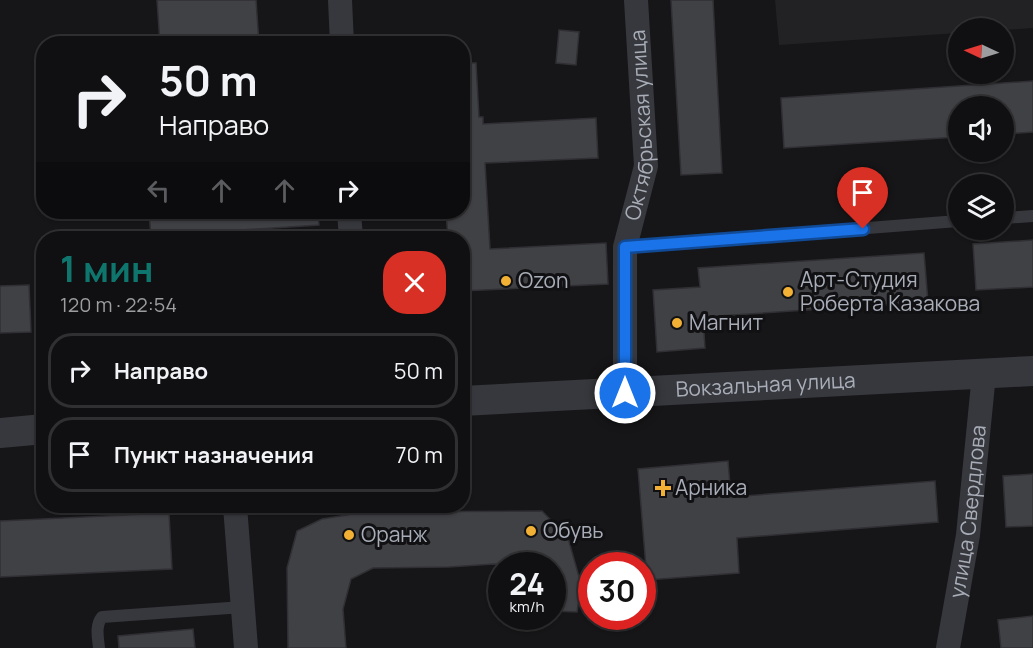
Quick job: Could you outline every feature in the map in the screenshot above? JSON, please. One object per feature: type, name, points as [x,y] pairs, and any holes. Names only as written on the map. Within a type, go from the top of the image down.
[{"type":"street","points":[[340,0],[342,36]]},
{"type":"street","name":"Октябрьская улица","points":[[625,393],[625,247],[646,166],[636,0]]},
{"type":"street","name":"Вокзальная улица","points":[[470,401],[1033,371]]},
{"type":"street","name":"улица Свердлова","points":[[948,648],[968,535],[984,374]]},
{"type":"street","points":[[0,433],[36,430]]},
{"type":"street","points":[[236,513],[246,648]]},
{"type":"lane","points":[[1014,217],[1033,216]]},
{"type":"lane","points":[[625,247],[948,222]]},
{"type":"lane","points":[[99,648],[97,628],[102,617],[243,607]]},
{"type":"shaded area","points":[[775,0],[1033,0],[1033,28],[1014,29],[1014,18],[948,18],[948,34],[779,45]]},
{"type":"building","points":[[157,0],[256,0],[258,36],[159,36]]},
{"type":"building","points":[[671,0],[713,0],[722,173],[681,175]]},
{"type":"building","points":[[559,30],[579,32],[576,65],[556,63]]},
{"type":"building","points":[[470,63],[476,63],[479,117],[483,117],[483,124],[596,118],[598,158],[485,163],[490,249],[606,243],[608,284],[470,291],[470,231],[447,231],[447,219],[470,219]]},
{"type":"building","points":[[1033,81],[1033,132],[1014,133],[1014,96],[948,96],[948,138],[784,148],[781,98]]},
{"type":"building","points":[[150,219],[319,219],[319,225],[227,231],[151,231]]},
{"type":"building","points":[[1033,240],[1033,287],[976,290],[973,244]]},
{"type":"building","points":[[924,253],[928,302],[703,317],[705,348],[657,352],[653,290],[700,287],[698,268]]},
{"type":"building","points":[[29,285],[31,332],[0,333],[0,286]]},
{"type":"building","points":[[728,461],[731,497],[935,481],[938,522],[737,538],[739,573],[656,579],[656,552],[645,552],[638,469]]},
{"type":"building","points":[[1033,474],[1033,526],[1006,527],[1003,476]]},
{"type":"building","points":[[542,511],[568,538],[578,573],[577,612],[566,612],[566,552],[488,552],[488,564],[373,568],[351,579],[343,609],[346,648],[288,648],[287,568],[297,531],[322,519],[359,513]]},
{"type":"building","points":[[169,513],[172,569],[0,577],[0,521]]},
{"type":"building","points":[[1033,616],[1033,648],[1001,648],[998,620]]},
{"type":"building","points":[[193,629],[195,648],[119,648],[118,636]]},
{"type":"place","name":"Ozon","points":[[506,281]]},
{"type":"place","name":"Арт-Студия Роберта Казакова","points":[[788,292]]},
{"type":"place","name":"Магнит","points":[[677,323]]},
{"type":"place","name":"Арника","points":[[663,488]]},
{"type":"place","name":"Обувь","points":[[531,531]]},
{"type":"place","name":"Оранж","points":[[349,535]]},
{"type":"route","points":[[625,393],[625,247],[863,229]]}]
